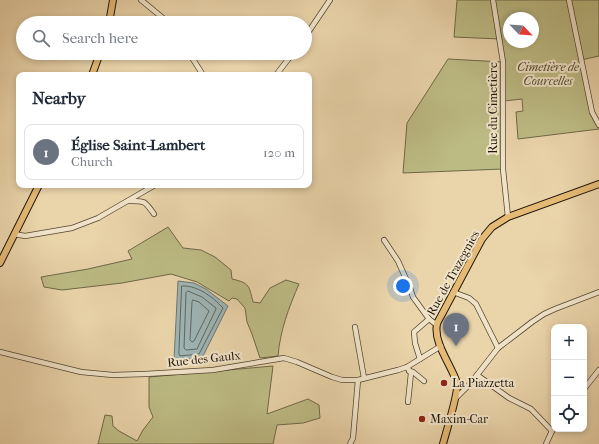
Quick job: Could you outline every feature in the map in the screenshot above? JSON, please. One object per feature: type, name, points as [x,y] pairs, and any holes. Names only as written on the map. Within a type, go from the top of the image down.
[{"type":"main road","points":[[110,16],[113,0]]},
{"type":"main road","points":[[93,72],[97,60]]},
{"type":"main road","name":"Rue de Trazegnies","points":[[437,325],[482,239],[492,227],[508,217],[599,184]]},
{"type":"main road","points":[[0,263],[3,250],[14,234],[37,188]]},
{"type":"main road","points":[[437,325],[437,334],[441,346],[457,384],[455,399],[443,444]]},
{"type":"street","points":[[141,0],[160,16]]},
{"type":"street","points":[[312,27],[330,0]]},
{"type":"street","name":"Rue du Cimetière","points":[[493,0],[503,62],[503,169],[508,217]]},
{"type":"street","points":[[568,0],[592,112],[599,125]]},
{"type":"street","points":[[193,60],[201,72]]},
{"type":"street","points":[[278,72],[288,60]]},
{"type":"street","points":[[14,234],[25,236],[72,228],[98,218],[150,188]]},
{"type":"street","points":[[126,201],[142,201],[154,214]]},
{"type":"street","points":[[384,240],[398,261],[413,297],[429,319],[437,325]]},
{"type":"street","points":[[453,292],[469,298],[476,304],[498,348]]},
{"type":"street","points":[[455,399],[470,384],[498,348],[532,322],[544,314],[599,292]]},
{"type":"street","points":[[420,359],[415,343],[414,332],[429,319]]},
{"type":"street","points":[[355,327],[364,378]]},
{"type":"street","name":"Rue des Gaulx","points":[[0,352],[81,372],[113,375],[213,370],[284,358],[342,380],[358,380],[408,369],[420,359],[441,346]]},
{"type":"street","points":[[408,369],[424,381]]},
{"type":"street","points":[[408,369],[411,373],[408,402]]},
{"type":"street","points":[[587,385],[599,370]]},
{"type":"street","points":[[477,375],[509,398],[531,409],[551,427]]},
{"type":"street","points":[[350,444],[353,438],[358,380]]},
{"type":"street","points":[[546,444],[552,432]]},
{"type":"green space","name":"Cimetière de Courcelles","points":[[457,0],[599,0],[599,56],[581,60],[592,111],[599,125],[599,129],[518,139],[516,112],[523,111],[522,99],[504,101],[503,169],[403,173],[407,123],[448,59],[503,62],[500,39],[454,37]]},
{"type":"green space","points":[[168,227],[183,248],[201,250],[215,257],[231,270],[232,279],[242,282],[248,286],[253,302],[260,303],[270,288],[286,280],[299,284],[286,319],[278,356],[260,358],[247,322],[245,308],[237,299],[232,298],[229,301],[197,282],[171,274],[122,283],[62,290],[44,287],[41,277],[88,269],[132,259],[128,251]]},
{"type":"green space","points":[[273,366],[267,414],[308,399],[319,405],[320,418],[303,423],[277,425],[273,444],[98,444],[105,415],[112,416],[113,426],[137,441],[153,417],[149,407],[149,377]]},
{"type":"water","points":[[178,281],[194,283],[206,289],[228,306],[202,358],[174,360]]},
{"type":"place","name":"Église Saint-Lambert","points":[[456,346]]},
{"type":"place","name":"La Piazzetta","points":[[444,383]]},
{"type":"place","name":"Maxim-Car","points":[[422,419]]}]
